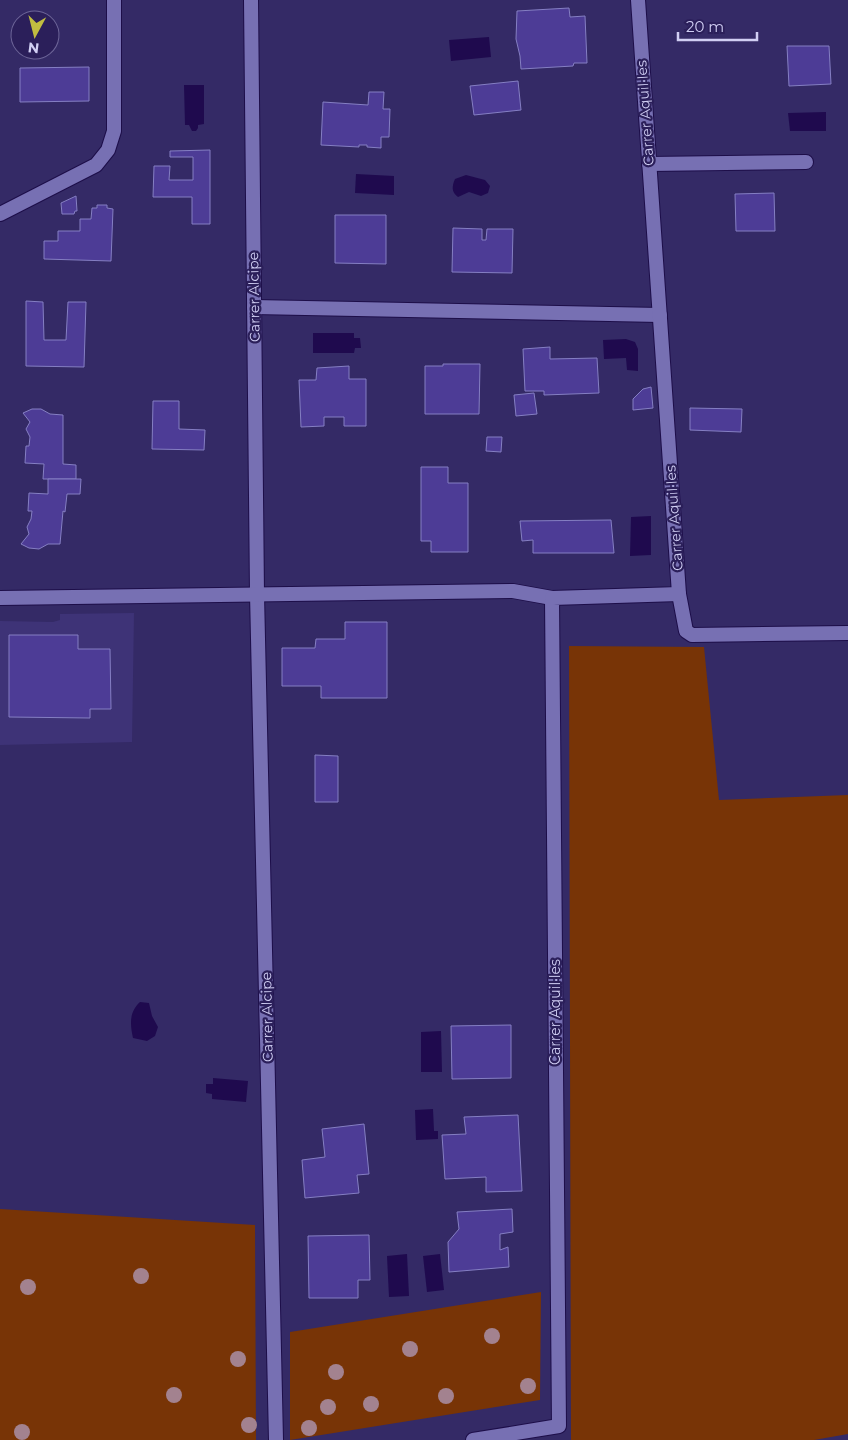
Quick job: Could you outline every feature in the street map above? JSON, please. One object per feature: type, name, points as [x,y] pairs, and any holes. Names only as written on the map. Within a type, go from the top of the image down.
[{"type":"street","points":[[0,214],[96,165],[108,150],[114,132],[114,0]]},
{"type":"street","name":"Carrer Alcipe","points":[[250,0],[257,594],[276,1440]]},
{"type":"street","name":"Carrer Aquil·les","points":[[638,0],[679,594],[686,631],[692,635],[848,633]]},
{"type":"street","points":[[648,164],[806,162]]},
{"type":"street","points":[[254,307],[660,315]]},
{"type":"street","points":[[0,598],[513,591],[552,598],[679,594]]},
{"type":"street","name":"Carrer Aquil·les","points":[[473,1440],[558,1426],[552,598]]},
{"type":"shaded area","points":[[489,37],[491,57],[451,61],[449,40]]},
{"type":"shaded area","points":[[184,85],[204,85],[204,124],[198,125],[196,131],[192,131],[189,125],[185,125]]},
{"type":"shaded area","points":[[826,112],[826,131],[790,131],[788,113]]},
{"type":"shaded area","points":[[356,174],[394,176],[394,195],[355,193]]},
{"type":"shaded area","points":[[466,175],[485,180],[490,186],[488,193],[481,196],[469,192],[458,197],[453,191],[455,179]]},
{"type":"shaded area","points":[[313,333],[354,333],[354,338],[360,338],[361,348],[355,348],[354,353],[313,353]]},
{"type":"shaded area","points":[[626,339],[635,342],[638,349],[638,371],[627,370],[626,358],[604,359],[603,340]]},
{"type":"shaded area","points":[[651,516],[651,555],[630,556],[631,517]]},
{"type":"shaded area","points":[[134,613],[132,742],[0,745],[0,621],[53,622],[60,620],[60,614]]},
{"type":"shaded area","points":[[569,646],[704,647],[719,800],[848,795],[848,1434],[814,1440],[571,1440]]},
{"type":"shaded area","points":[[140,1002],[149,1003],[152,1016],[158,1027],[155,1036],[147,1041],[133,1038],[132,1033],[132,1014]]},
{"type":"shaded area","points":[[441,1031],[442,1072],[421,1072],[421,1032]]},
{"type":"shaded area","points":[[213,1078],[248,1081],[246,1102],[212,1099],[212,1094],[206,1093],[206,1084],[213,1084]]},
{"type":"shaded area","points":[[433,1109],[434,1131],[438,1131],[438,1139],[416,1140],[415,1110]]},
{"type":"shaded area","points":[[0,1209],[255,1225],[256,1440],[0,1440]]},
{"type":"shaded area","points":[[407,1254],[409,1296],[389,1297],[387,1256]]},
{"type":"shaded area","points":[[440,1254],[444,1290],[427,1292],[423,1256]]},
{"type":"shaded area","points":[[541,1292],[540,1400],[290,1440],[290,1332]]},
{"type":"building","points":[[569,8],[570,17],[585,16],[587,63],[574,63],[573,66],[521,69],[516,39],[517,11]]},
{"type":"building","points":[[787,46],[829,46],[831,84],[789,86]]},
{"type":"building","points":[[89,67],[89,101],[20,102],[20,68]]},
{"type":"building","points":[[518,81],[521,110],[474,115],[470,86]]},
{"type":"building","points":[[369,92],[384,92],[383,109],[390,109],[389,137],[381,137],[381,148],[367,147],[367,145],[359,145],[359,147],[321,145],[323,102],[368,105]]},
{"type":"building","points":[[210,150],[210,224],[192,224],[192,197],[153,197],[154,166],[170,166],[169,180],[193,180],[193,157],[170,157],[170,151]]},
{"type":"building","points":[[774,193],[775,231],[736,231],[735,194]]},
{"type":"building","points":[[76,196],[77,211],[74,214],[62,214],[61,203]]},
{"type":"building","points":[[97,205],[107,205],[107,208],[113,209],[111,261],[44,259],[44,241],[58,241],[58,231],[80,231],[80,219],[91,219],[92,208],[97,208]]},
{"type":"building","points":[[335,215],[386,215],[386,264],[335,263]]},
{"type":"building","points":[[453,228],[482,229],[482,240],[486,240],[487,229],[513,229],[512,273],[452,272]]},
{"type":"building","points":[[26,301],[43,302],[44,340],[66,340],[68,302],[86,302],[84,367],[26,366]]},
{"type":"building","points":[[550,347],[550,359],[597,358],[599,393],[544,395],[544,391],[525,391],[523,349]]},
{"type":"building","points":[[443,364],[480,364],[479,414],[425,414],[425,366],[443,366]]},
{"type":"building","points":[[349,366],[349,379],[366,379],[366,426],[344,426],[344,417],[324,417],[324,426],[301,427],[299,380],[316,380],[317,368]]},
{"type":"building","points":[[651,387],[653,408],[633,410],[633,399],[643,389]]},
{"type":"building","points":[[534,393],[537,414],[516,416],[514,395]]},
{"type":"building","points":[[153,401],[179,401],[179,429],[205,430],[204,450],[152,449]]},
{"type":"building","points":[[690,408],[742,409],[741,432],[690,430]]},
{"type":"building","points":[[32,409],[41,409],[50,414],[63,415],[63,464],[76,465],[76,479],[43,479],[44,464],[25,463],[26,446],[29,446],[30,437],[26,429],[30,422],[23,413]]},
{"type":"building","points":[[487,437],[502,437],[501,452],[486,451]]},
{"type":"building","points":[[421,467],[448,467],[448,483],[468,483],[468,552],[431,552],[431,541],[421,541]]},
{"type":"building","points":[[48,479],[81,479],[80,494],[67,494],[65,512],[63,511],[60,544],[48,544],[39,549],[29,548],[21,544],[29,534],[27,527],[32,511],[28,511],[29,493],[48,494]]},
{"type":"building","points":[[611,520],[614,553],[533,553],[533,540],[522,541],[520,521]]},
{"type":"building","points":[[345,622],[387,622],[387,698],[321,698],[321,686],[282,686],[282,648],[315,648],[316,639],[345,639]]},
{"type":"building","points":[[9,635],[78,635],[78,649],[110,649],[111,709],[90,709],[90,718],[9,717]]},
{"type":"building","points":[[315,755],[338,756],[338,802],[315,802]]},
{"type":"building","points":[[511,1025],[511,1078],[452,1079],[451,1026]]},
{"type":"building","points":[[518,1115],[522,1191],[486,1192],[486,1177],[445,1179],[442,1135],[466,1134],[464,1117]]},
{"type":"building","points":[[364,1124],[369,1174],[357,1175],[359,1193],[305,1198],[302,1160],[325,1157],[322,1129]]},
{"type":"building","points":[[512,1209],[513,1232],[500,1234],[500,1250],[508,1247],[509,1267],[449,1272],[448,1242],[459,1229],[457,1212]]},
{"type":"building","points":[[369,1235],[370,1280],[358,1280],[358,1298],[309,1298],[308,1236]]}]
